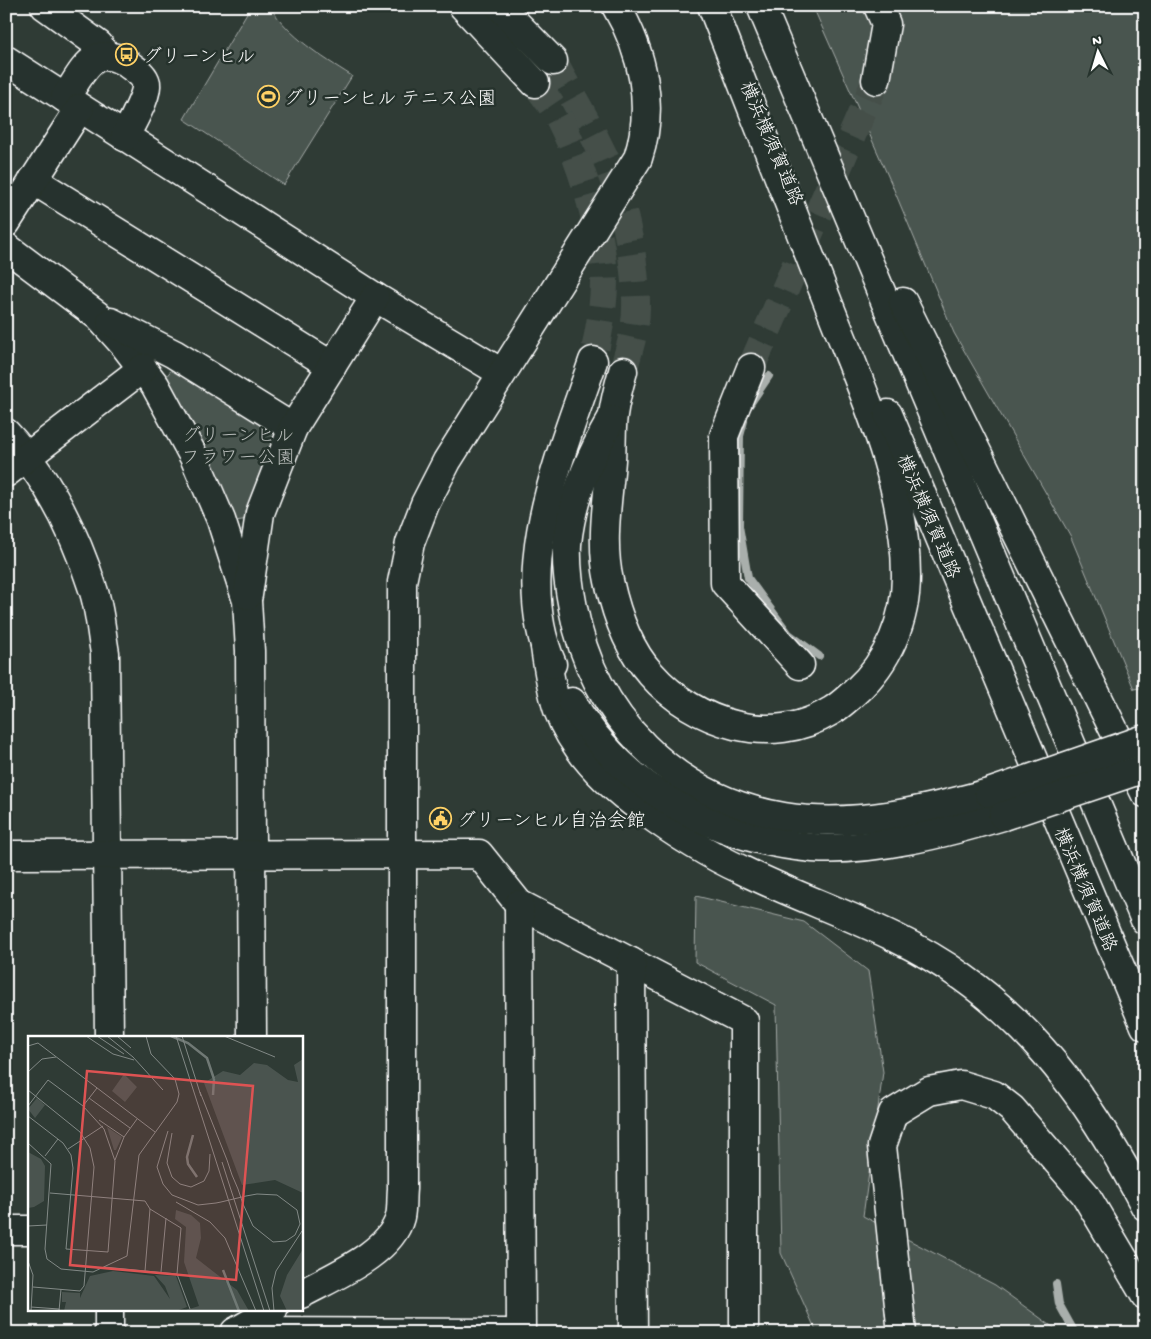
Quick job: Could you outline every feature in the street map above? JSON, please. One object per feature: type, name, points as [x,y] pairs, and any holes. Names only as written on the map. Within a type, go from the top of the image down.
[{"type":"main road","points":[[45,6],[99,45],[104,55]]},
{"type":"main road","points":[[463,6],[535,83]]},
{"type":"main road","points":[[499,6],[552,61]]},
{"type":"main road","points":[[302,1293],[365,1258],[388,1240],[400,1217],[402,1189],[402,582],[410,543],[425,504],[447,461],[638,158],[644,140],[647,103],[644,83],[633,44],[616,6]]},
{"type":"main road","points":[[622,371],[613,417],[611,461],[606,500],[605,541],[608,580],[632,647],[650,674],[687,706],[710,718],[735,727],[759,730],[783,728],[808,722],[832,711],[868,680],[894,637],[902,610],[906,580],[902,517],[877,429],[712,6]]},
{"type":"main road","name":"横浜横須賀道路","points":[[716,6],[1145,1026]]},
{"type":"main road","points":[[761,6],[1145,920]]},
{"type":"main road","points":[[876,80],[886,24],[878,6]]},
{"type":"main road","points":[[6,222],[33,180],[92,60],[104,55],[115,56],[142,74],[146,84],[145,93],[125,137]]},
{"type":"main road","points":[[6,60],[375,297],[502,373]]},
{"type":"main road","points":[[790,74],[1009,513],[1145,793]]},
{"type":"main road","points":[[33,180],[332,366]]},
{"type":"main road","points":[[6,247],[98,316],[174,354],[293,428]]},
{"type":"main road","points":[[252,1036],[250,651],[247,601],[260,514],[293,428],[375,297]]},
{"type":"main road","points":[[98,316],[143,368],[194,457],[221,520],[247,601]]},
{"type":"main road","points":[[593,361],[549,490],[542,524],[537,585],[538,612],[550,682],[559,712],[582,751],[613,788],[666,827],[701,849],[742,871],[898,940],[933,958],[962,977],[1016,1022],[1052,1058],[1104,1131],[1145,1206]]},
{"type":"main road","points":[[6,473],[143,368]]},
{"type":"main road","points":[[751,368],[724,436],[725,583],[800,665]]},
{"type":"main road","points":[[613,417],[590,456],[571,520],[567,546],[570,592],[578,639],[593,675],[612,710],[641,743],[670,769],[694,786],[719,798],[785,817],[852,819],[908,814],[989,792],[1145,739]]},
{"type":"main road","points":[[6,433],[28,456],[68,524],[94,590],[105,653],[108,1036]]},
{"type":"main road","points":[[545,647],[576,708],[613,758],[662,797],[691,814],[721,826],[788,845],[814,848],[841,847],[930,836],[1003,816],[1145,768]]},
{"type":"main road","points":[[6,855],[479,854],[519,904],[744,1021],[744,1333]]},
{"type":"main road","points":[[519,904],[521,1333]]},
{"type":"main road","points":[[631,962],[633,1333]]},
{"type":"main road","points":[[902,1333],[882,1146],[894,1112],[928,1090],[961,1085],[994,1095],[1012,1109],[1084,1194],[1145,1295]]},
{"type":"main road","points":[[6,1230],[28,1230]]},
{"type":"main road","points":[[108,1333],[109,1312]]},
{"type":"main road","points":[[234,1332],[269,1312]]},
{"type":"main road","points":[[234,1332],[505,1333]]},
{"type":"green space","name":"グリーンヒル テニス公園","points":[[251,6],[269,6],[297,37],[352,76],[284,185],[184,119]]},
{"type":"green space","points":[[817,6],[1145,6],[1145,687],[1134,689],[1070,535],[954,333],[892,185],[814,9]]},
{"type":"green space","name":"グリーンヒル フラワー公園","points":[[173,368],[280,432],[249,519],[235,521],[165,378]]},
{"type":"green space","points":[[696,896],[804,922],[868,971],[883,1072],[863,1216],[995,1285],[1061,1333],[817,1333],[781,1253],[776,1005],[695,962]]},
{"type":"waterway","points":[[748,407],[769,376]]},
{"type":"waterway","points":[[744,421],[740,436],[739,526],[748,578],[789,634],[819,656]]},
{"type":"waterway","points":[[1056,1284],[1059,1304],[1075,1333]]},
{"type":"tunnel","points":[[553,61],[602,152],[616,187],[627,228],[634,270],[636,316],[623,371]]},
{"type":"tunnel","points":[[751,368],[876,80]]},
{"type":"tunnel","points":[[535,83],[559,118],[575,154],[589,198],[600,243],[604,292],[593,361]]},
{"type":"place","name":"グリーンヒル","points":[[127,55]]},
{"type":"place","name":"グリーンヒル テニス公園","points":[[268,97]]},
{"type":"place","name":"グリーンヒル自治会館","points":[[441,819]]}]
